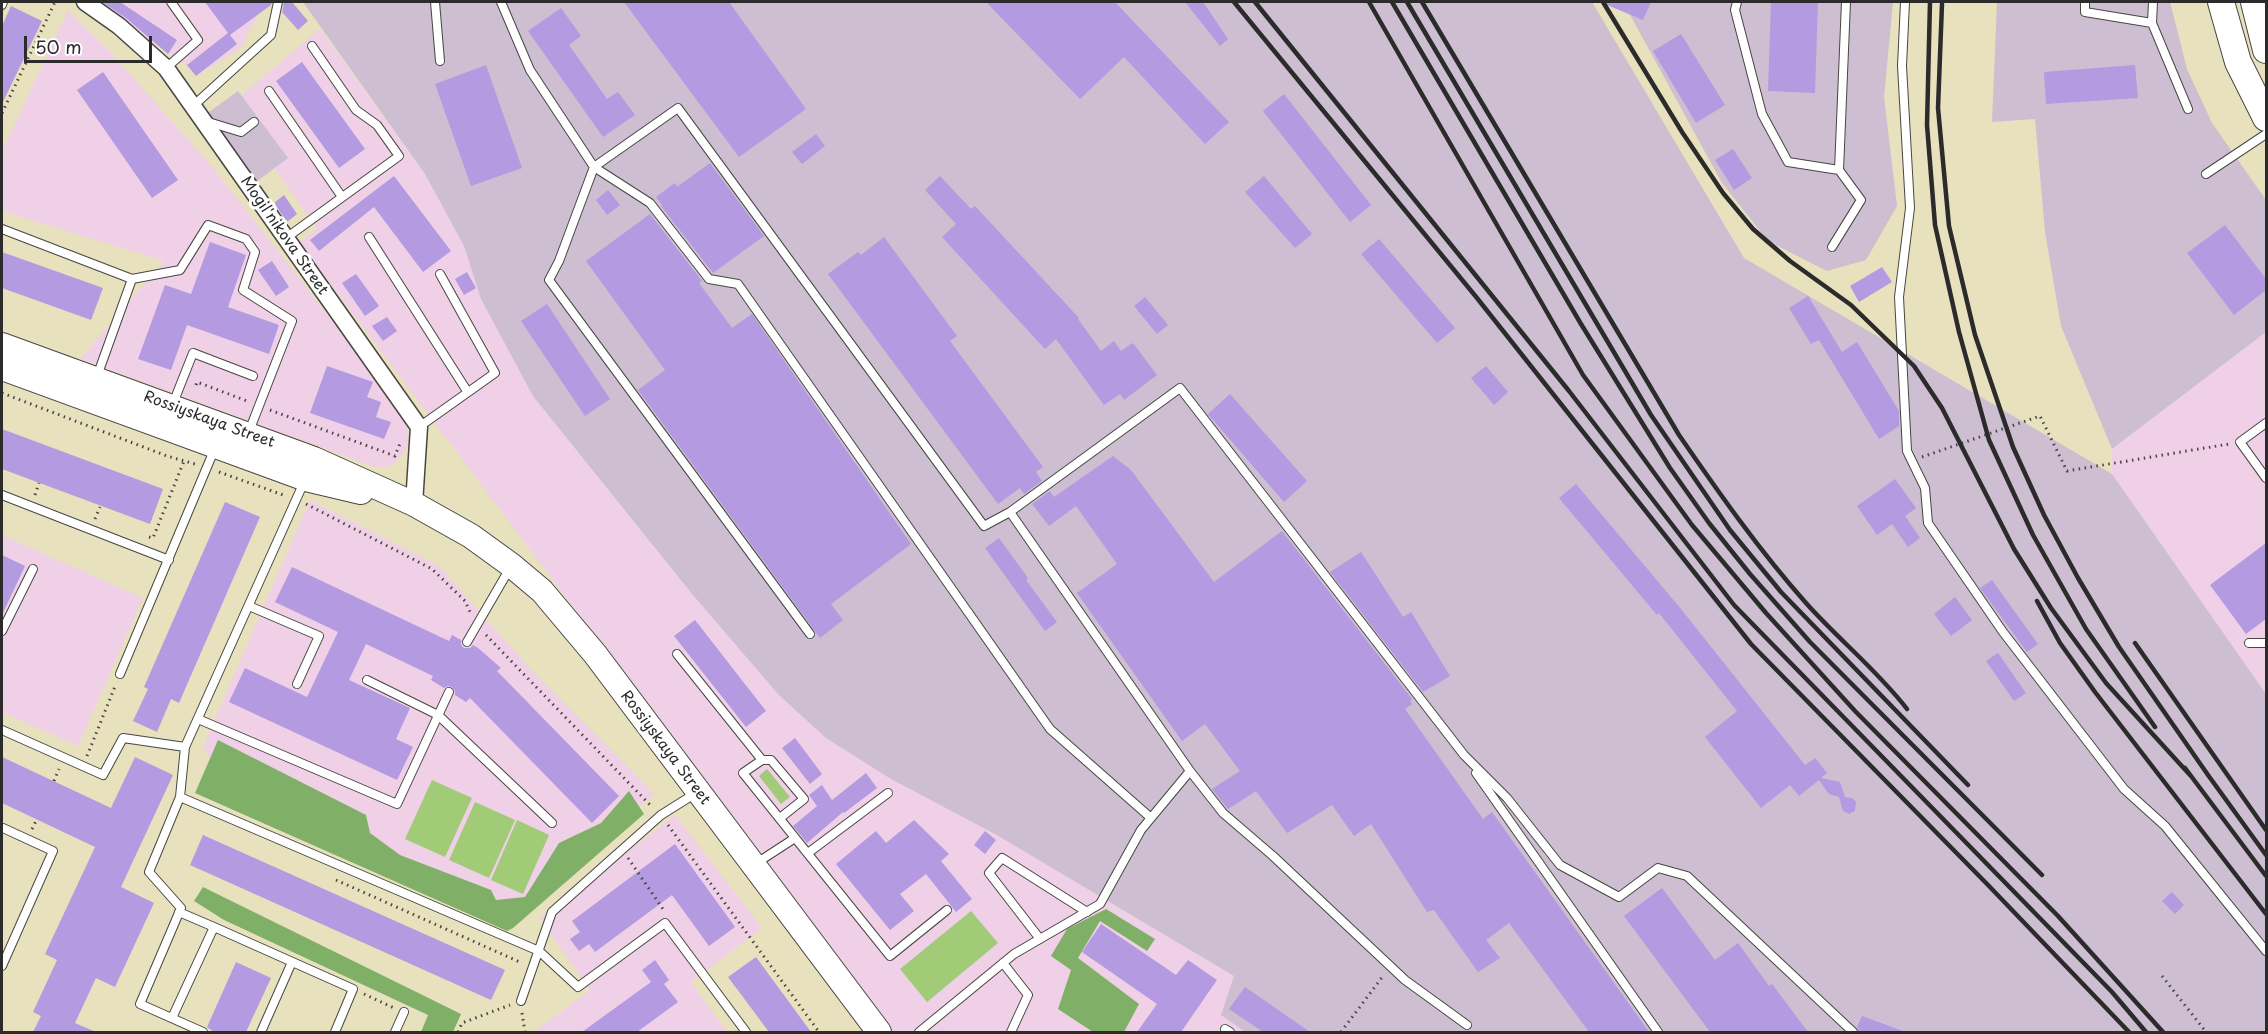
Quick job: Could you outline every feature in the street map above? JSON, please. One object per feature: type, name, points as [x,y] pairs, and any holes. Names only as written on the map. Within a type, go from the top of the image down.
[{"type":"main road","points":[[2221,2],[2238,62],[2266,118]]},
{"type":"main road","points":[[2254,2],[2266,47]]},
{"type":"main road","name":"Rossiyskaya Street","points":[[2,345],[314,459],[414,504],[471,536],[511,565],[542,591],[595,654],[879,1032]]},
{"type":"main road","name":"Rossiyskaya Street","points":[[2,368],[212,457],[301,489],[414,504]]},
{"type":"street","name":"Mogil'nikova Street","points":[[85,2],[119,26],[166,68],[419,426]]},
{"type":"street","points":[[414,504],[419,426]]},
{"type":"lane","points":[[166,68],[198,40],[171,2]]},
{"type":"lane","points":[[254,122],[241,132],[197,113],[271,35],[278,2]]},
{"type":"lane","points":[[435,2],[440,61]]},
{"type":"lane","points":[[501,2],[530,70],[594,168],[650,203],[709,279],[738,284],[1050,729],[1151,818]]},
{"type":"lane","points":[[1737,2],[1735,10],[1762,114],[1788,162],[1839,170]]},
{"type":"lane","points":[[1832,247],[1861,200],[1839,170],[1846,2]]},
{"type":"lane","points":[[1905,2],[1902,66],[1910,208],[1899,297],[1907,451],[1925,488],[1928,523],[2003,632],[2124,789],[2165,826],[2266,951]]},
{"type":"lane","points":[[2085,2],[2085,12],[2152,23]]},
{"type":"lane","points":[[2153,2],[2152,23],[2188,109]]},
{"type":"lane","points":[[286,238],[399,156],[377,125],[356,110],[312,46]]},
{"type":"lane","points":[[269,91],[342,197]]},
{"type":"lane","points":[[810,634],[549,280],[559,261],[594,168],[678,108],[984,526],[1010,512],[1180,388],[1464,755],[1658,1032]]},
{"type":"lane","points":[[2206,174],[2266,134]]},
{"type":"lane","points":[[2,229],[132,279],[180,270],[208,225],[246,239],[255,252],[243,290],[292,321],[248,435]]},
{"type":"lane","points":[[369,237],[467,391]]},
{"type":"lane","points":[[419,426],[495,373],[440,274]]},
{"type":"lane","points":[[96,379],[132,279]]},
{"type":"lane","points":[[172,407],[193,353],[253,376]]},
{"type":"lane","points":[[2266,423],[2240,442],[2266,478]]},
{"type":"lane","points":[[120,674],[212,457]]},
{"type":"lane","points":[[203,1032],[140,1004],[181,908],[149,872],[180,797],[185,747],[301,489]]},
{"type":"lane","points":[[2,495],[169,560]]},
{"type":"lane","points":[[1010,512],[1190,771],[1223,813],[1273,856],[1405,980],[1467,1025]]},
{"type":"lane","points":[[467,642],[511,565]]},
{"type":"lane","points":[[2,631],[33,568]]},
{"type":"lane","points":[[249,606],[319,636],[297,684]]},
{"type":"lane","points":[[2249,643],[2266,643]]},
{"type":"lane","points":[[677,654],[762,760]]},
{"type":"lane","points":[[367,680],[438,715],[552,823]]},
{"type":"lane","points":[[198,719],[397,804],[449,692]]},
{"type":"lane","points":[[2,730],[103,775],[123,738],[185,747]]},
{"type":"lane","points":[[1464,755],[1507,798],[1560,865],[1619,897],[1658,868],[1687,876],[1853,1032]]},
{"type":"lane","points":[[780,818],[804,799],[771,760],[762,760],[743,774],[890,956],[947,910]]},
{"type":"lane","points":[[919,1032],[1003,963],[1100,904],[1141,830],[1190,771]]},
{"type":"lane","points":[[521,1001],[552,912],[661,815],[698,792]]},
{"type":"lane","points":[[808,853],[888,793]]},
{"type":"lane","points":[[180,797],[539,951],[578,987],[665,923],[746,1032]]},
{"type":"lane","points":[[2,966],[53,851],[3,828]]},
{"type":"lane","points":[[753,865],[795,838]]},
{"type":"lane","points":[[1040,939],[989,873],[1002,858],[1087,912]]},
{"type":"lane","points":[[179,912],[353,989],[335,1032]]},
{"type":"lane","points":[[172,1018],[214,927]]},
{"type":"lane","points":[[261,1032],[292,962]]},
{"type":"lane","points":[[1003,963],[1028,995],[1011,1032]]},
{"type":"lane","points":[[395,1032],[404,1012]]},
{"type":"path","points":[[2,113],[55,2]]},
{"type":"path","points":[[2,393],[184,461],[212,457],[301,489],[432,569],[465,601],[477,626],[661,815],[819,1032]]},
{"type":"path","points":[[1912,461],[2040,416],[2067,471],[2240,442]]},
{"type":"path","points":[[143,535],[153,538],[184,461]]},
{"type":"path","points":[[27,491],[45,498]]},
{"type":"path","points":[[86,513],[105,521]]},
{"type":"path","points":[[93,741],[120,674]]},
{"type":"path","points":[[622,849],[665,910],[665,923]]},
{"type":"path","points":[[335,879],[533,968]]},
{"type":"path","points":[[1341,1032],[1390,966]]},
{"type":"path","points":[[2162,976],[2206,1032]]},
{"type":"path","points":[[353,989],[404,1012]]},
{"type":"path","points":[[458,1032],[462,1023],[521,1001],[525,1032]]},
{"type":"shaded area","points":[[97,2],[264,2],[241,48],[196,76],[187,65],[101,9]]},
{"type":"shaded area","points":[[303,2],[1592,2],[1744,258],[2112,474],[2266,694],[2266,1032],[1245,1032],[1221,1015],[1234,976],[995,834],[891,779],[826,738],[779,695],[693,595],[533,396],[481,299],[464,246],[425,174]]},
{"type":"shaded area","points":[[1623,2],[1893,2],[1884,97],[1897,206],[1866,260],[1827,271],[1768,241],[1722,183]]},
{"type":"shaded area","points":[[1997,2],[2170,2],[2187,69],[2212,123],[2266,200],[2266,332],[2112,449],[2061,326],[2045,232],[2035,119],[1992,122]]},
{"type":"shaded area","points":[[68,10],[112,54],[214,169],[398,405],[408,423],[408,436],[406,449],[396,462],[388,467],[375,467],[80,359],[164,261],[2,211],[2,152]]},
{"type":"shaded area","points":[[320,29],[425,174],[464,246],[481,299],[891,779],[995,834],[1234,976],[1221,1015],[1245,1032],[892,1032],[299,242],[317,229],[230,105]]},
{"type":"shaded area","points":[[238,91],[288,158],[256,182],[205,115]]},
{"type":"shaded area","points":[[2266,332],[2266,694],[2112,474],[2112,449]]},
{"type":"shaded area","points":[[310,500],[439,566],[525,663],[654,794],[530,903],[471,906],[230,799],[203,747]]},
{"type":"shaded area","points":[[2,535],[143,598],[78,746],[2,712]]},
{"type":"shaded area","points":[[675,815],[762,928],[691,982],[727,1032],[538,1032],[536,1030],[590,991],[540,918]]},
{"type":"green space","points":[[218,740],[366,815],[370,833],[400,855],[491,890],[496,900],[525,897],[559,843],[601,823],[629,791],[644,814],[507,931],[195,793]]},
{"type":"green space","points":[[767,769],[790,797],[781,804],[759,776]]},
{"type":"green space","points":[[432,780],[472,798],[445,857],[405,839]]},
{"type":"green space","points":[[475,802],[515,820],[489,878],[449,860]]},
{"type":"green space","points":[[517,820],[549,835],[523,894],[491,880]]},
{"type":"green space","points":[[203,887],[461,1014],[453,1032],[421,1032],[428,1015],[224,920],[194,901]]},
{"type":"green space","points":[[1106,909],[1155,939],[1147,951],[1100,921],[1078,958],[1139,1004],[1124,1032],[1093,1032],[1058,1009],[1071,970],[1051,956],[1067,929]]},
{"type":"green space","points":[[971,911],[998,943],[927,1002],[900,969]]},
{"type":"building","points":[[102,2],[120,2],[177,40],[168,54],[126,18]]},
{"type":"building","points":[[205,2],[272,2],[230,35],[237,44],[196,76],[187,65],[228,33]]},
{"type":"building","points":[[284,2],[292,2],[308,21],[298,30],[282,12]]},
{"type":"building","points":[[624,2],[729,2],[806,109],[739,157]]},
{"type":"building","points":[[986,2],[1115,2],[1229,122],[1205,144],[1124,57],[1080,99]]},
{"type":"building","points":[[1185,2],[1203,2],[1228,39],[1220,46]]},
{"type":"building","points":[[1600,2],[1651,2],[1643,20]]},
{"type":"building","points":[[1771,2],[1818,2],[1815,93],[1768,91]]},
{"type":"building","points":[[11,6],[42,21],[2,104],[2,26]]},
{"type":"building","points":[[561,8],[581,36],[569,45],[607,99],[618,92],[635,115],[603,137],[528,31]]},
{"type":"building","points":[[1681,34],[1725,105],[1696,123],[1653,51]]},
{"type":"building","points":[[302,62],[365,149],[339,168],[276,81]]},
{"type":"building","points":[[486,65],[522,168],[471,186],[435,84]]},
{"type":"building","points":[[2135,65],[2138,98],[2046,104],[2044,72]]},
{"type":"building","points":[[103,72],[178,180],[152,198],[77,90]]},
{"type":"building","points":[[1284,94],[1371,205],[1350,222],[1263,111]]},
{"type":"building","points":[[816,134],[825,146],[802,164],[792,152]]},
{"type":"building","points":[[1733,149],[1752,178],[1734,190],[1715,160]]},
{"type":"building","points":[[710,163],[764,236],[713,273],[656,197],[675,183],[677,187]]},
{"type":"building","points":[[394,176],[451,251],[423,272],[374,207],[319,251],[310,240]]},
{"type":"building","points":[[940,176],[971,209],[975,206],[1079,318],[1101,351],[1114,341],[1121,351],[1133,343],[1157,375],[1124,400],[1120,394],[1104,405],[1056,339],[1045,349],[942,237],[956,224],[925,190]]},
{"type":"building","points":[[1264,176],[1312,234],[1295,248],[1245,192]]},
{"type":"building","points":[[608,190],[620,205],[607,215],[596,200]]},
{"type":"building","points":[[284,195],[297,214],[287,222],[274,203]]},
{"type":"building","points":[[650,214],[702,281],[699,283],[732,328],[752,314],[911,544],[831,604],[843,620],[820,638],[638,390],[665,370],[586,261]]},
{"type":"building","points":[[2225,225],[2266,279],[2266,290],[2234,315],[2187,253]]},
{"type":"building","points":[[884,237],[957,336],[950,341],[1043,467],[1036,472],[1042,481],[1024,494],[1020,488],[998,504],[828,274],[858,252],[861,255]]},
{"type":"building","points":[[1379,239],[1455,328],[1437,343],[1361,254]]},
{"type":"building","points":[[210,242],[246,255],[228,307],[279,325],[269,354],[187,325],[171,370],[138,359],[165,285],[191,294]]},
{"type":"building","points":[[2,252],[103,288],[91,320],[2,288]]},
{"type":"building","points":[[272,261],[289,287],[276,296],[258,270]]},
{"type":"building","points":[[1882,267],[1892,282],[1859,302],[1850,286]]},
{"type":"building","points":[[467,272],[476,288],[464,295],[455,279]]},
{"type":"building","points":[[356,274],[379,306],[365,316],[342,283]]},
{"type":"building","points":[[1808,296],[1842,352],[1857,342],[1899,411],[1899,426],[1879,439],[1819,340],[1811,344],[1789,308]]},
{"type":"building","points":[[1145,297],[1168,325],[1157,334],[1134,306]]},
{"type":"building","points":[[547,304],[610,399],[585,416],[521,321]]},
{"type":"building","points":[[387,317],[397,331],[383,341],[372,326]]},
{"type":"building","points":[[327,366],[373,382],[367,397],[381,402],[376,417],[391,422],[384,439],[310,413]]},
{"type":"building","points":[[1486,366],[1508,392],[1494,405],[1471,378]]},
{"type":"building","points":[[1230,394],[1307,481],[1284,502],[1208,414]]},
{"type":"building","points":[[2,429],[163,489],[150,524],[2,469]]},
{"type":"building","points":[[1113,456],[1131,470],[1214,582],[1282,531],[1412,699],[1410,701],[1412,704],[1405,709],[1483,819],[1492,812],[1649,1032],[1589,1032],[1509,923],[1486,940],[1500,958],[1478,972],[1434,910],[1427,912],[1371,824],[1354,836],[1332,805],[1287,833],[1256,791],[1228,809],[1212,789],[1240,771],[1205,724],[1182,741],[1077,593],[1117,564],[1076,506],[1049,526],[1032,504],[1050,491],[1054,497]]},
{"type":"building","points":[[1895,479],[1916,508],[1905,516],[1920,538],[1908,547],[1892,524],[1877,535],[1857,506]]},
{"type":"building","points":[[1576,484],[1681,609],[1805,765],[1815,758],[1827,773],[1821,778],[1840,782],[1845,797],[1852,798],[1856,802],[1855,811],[1849,814],[1843,811],[1839,797],[1829,794],[1819,780],[1799,796],[1790,785],[1761,808],[1705,737],[1737,711],[1659,613],[1657,615],[1559,498]]},
{"type":"building","points":[[225,502],[260,517],[179,703],[171,699],[157,732],[133,721],[148,689],[144,687]]},
{"type":"building","points":[[999,538],[1057,622],[1045,631],[985,548]]},
{"type":"building","points":[[2266,543],[2266,619],[2246,634],[2210,585]]},
{"type":"building","points":[[1361,552],[1403,617],[1411,612],[1450,676],[1423,692],[1330,572]]},
{"type":"building","points":[[2,555],[25,566],[2,615]]},
{"type":"building","points":[[292,567],[449,641],[452,635],[461,640],[464,648],[470,648],[473,645],[478,648],[501,668],[497,671],[619,796],[592,823],[470,698],[466,702],[455,695],[452,687],[444,688],[431,680],[433,676],[366,644],[349,680],[410,708],[396,739],[413,747],[397,780],[229,702],[245,668],[307,697],[338,632],[275,602]]},
{"type":"building","points":[[1992,580],[2038,644],[2027,652],[1980,588]]},
{"type":"building","points":[[1955,597],[1972,620],[1951,636],[1934,614]]},
{"type":"building","points":[[695,620],[766,711],[746,727],[674,636]]},
{"type":"building","points":[[1998,653],[2026,693],[2014,701],[1986,661]]},
{"type":"building","points":[[795,738],[822,774],[810,784],[782,748]]},
{"type":"building","points":[[2,757],[111,808],[135,757],[173,775],[121,887],[154,903],[115,987],[96,978],[75,1023],[96,1032],[33,1032],[41,1016],[33,1012],[57,960],[45,954],[95,847],[2,803]]},
{"type":"building","points":[[866,773],[877,788],[843,812],[807,843],[793,826],[817,806],[809,795],[822,785],[832,800]]},
{"type":"building","points":[[914,820],[949,854],[941,861],[972,899],[956,912],[926,874],[900,894],[914,911],[890,930],[836,864],[876,831],[886,843]]},
{"type":"building","points":[[985,831],[996,840],[985,854],[974,845]]},
{"type":"building","points":[[203,835],[505,970],[491,1000],[190,865]]},
{"type":"building","points":[[675,844],[735,927],[709,946],[672,895],[595,952],[589,944],[579,951],[570,939],[580,932],[572,921]]},
{"type":"building","points":[[1662,888],[1715,960],[1738,943],[1769,986],[1772,984],[1808,1032],[1710,1032],[1624,916]]},
{"type":"building","points":[[2172,892],[2184,905],[2175,914],[2162,901]]},
{"type":"building","points":[[1101,924],[1176,975],[1188,960],[1217,980],[1181,1032],[1137,1032],[1157,1004],[1082,952]]},
{"type":"building","points":[[756,957],[811,1032],[769,1032],[728,977]]},
{"type":"building","points":[[655,960],[669,980],[664,984],[678,1002],[637,1032],[582,1032],[651,982],[642,970]]},
{"type":"building","points":[[236,962],[271,978],[246,1032],[214,1032],[207,1027]]},
{"type":"building","points":[[1245,987],[1310,1032],[1263,1032],[1229,1009]]},
{"type":"building","points":[[1862,1016],[1903,1032],[1859,1032],[1857,1027]]},
{"type":"railway","points":[[1234,2],[1477,298],[1751,644],[2129,1032]]},
{"type":"railway","points":[[1255,2],[1569,391],[1734,605],[2112,992],[2146,1032]]},
{"type":"railway","points":[[1369,2],[1583,375],[1692,525],[1766,613],[1855,711],[2058,916],[2163,1032]]},
{"type":"railway","points":[[1392,2],[1581,324],[1670,468],[1709,523],[1810,642],[2042,875]]},
{"type":"railway","points":[[1407,2],[1651,415],[1730,530],[1781,592],[1968,785]]},
{"type":"railway","points":[[1422,2],[1679,435],[1772,563],[1818,616],[1883,681],[1907,709]]},
{"type":"railway","points":[[1603,2],[1682,132],[1723,193],[1753,229],[1790,261],[1851,305],[1914,366],[1942,408],[2014,549],[2051,608],[2106,683],[2190,775]]},
{"type":"railway","points":[[1930,2],[1927,125],[1935,225],[1959,332],[1989,440],[2033,535],[2086,629],[2155,727]]},
{"type":"railway","points":[[1942,4],[1938,108],[1949,226],[1975,335],[2013,447],[2044,515],[2119,647],[2266,855]]},
{"type":"railway","points":[[2037,601],[2060,643],[2095,692],[2266,914]]},
{"type":"railway","points":[[2135,643],[2266,830]]},
{"type":"railway","points":[[2185,768],[2266,876]]}]
